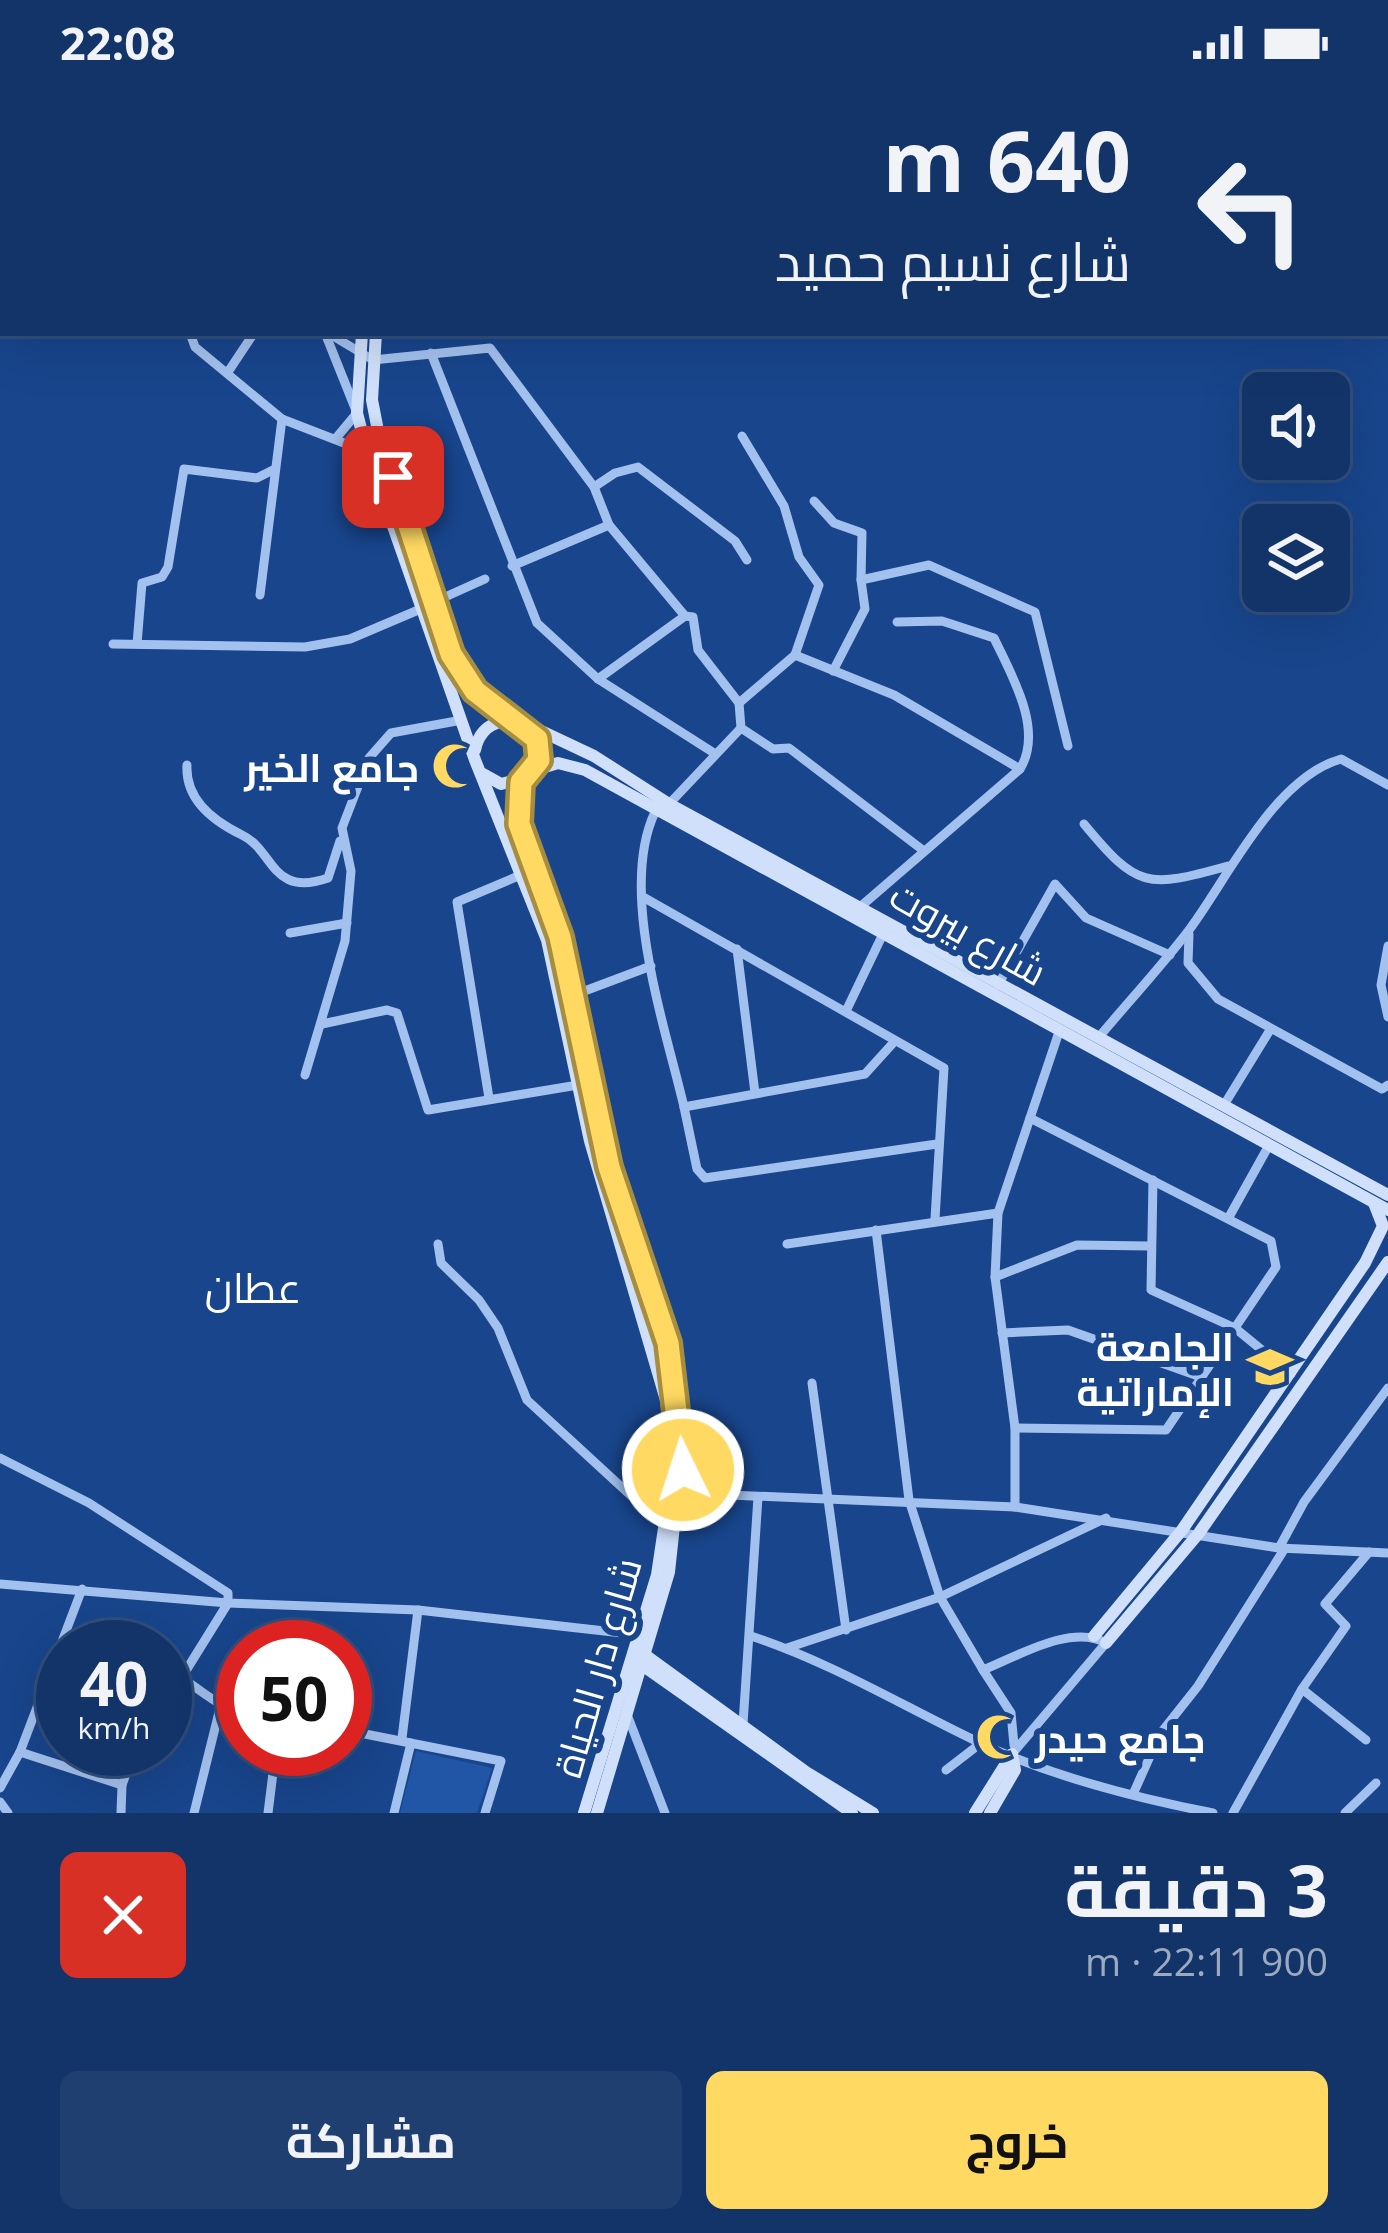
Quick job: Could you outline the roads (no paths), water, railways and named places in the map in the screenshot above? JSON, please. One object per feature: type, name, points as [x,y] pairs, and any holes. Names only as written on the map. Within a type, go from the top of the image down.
[{"type":"main road","points":[[358,336],[369,355],[379,436],[462,720],[483,774],[501,784],[521,782],[535,770],[540,749],[521,722],[490,725],[475,751]]},
{"type":"main road","points":[[375,336],[357,413],[367,452],[428,605]]},
{"type":"main road","name":"شارع بيروت","points":[[428,605],[475,691],[521,722],[594,756],[849,906],[1099,1036],[1268,1147],[1388,1210]]},
{"type":"main road","name":"شارع بيروت","points":[[535,770],[571,764],[655,812],[849,906],[882,936],[1059,1032],[1224,1105],[1388,1195]]},
{"type":"main road","name":"شارع دار الحياة","points":[[483,774],[568,997],[609,1167],[668,1343],[683,1442],[682,1493],[655,1603],[640,1635],[584,1813]]},
{"type":"main road","name":"شارع دار الحياة","points":[[521,782],[519,824],[560,937],[578,1085],[604,1198],[666,1400],[673,1468],[646,1662],[597,1813]]},
{"type":"main road","points":[[1100,1640],[1198,1533],[1296,1377],[1386,1225],[1374,1202]]},
{"type":"main road","points":[[1100,1640],[1388,1262]]},
{"type":"main road","points":[[646,1662],[873,1813]]},
{"type":"main road","points":[[646,1662],[852,1813]]},
{"type":"main road","points":[[976,1813],[1012,1754]]},
{"type":"main road","points":[[991,1813],[1015,1770],[1012,1754]]},
{"type":"street","points":[[191,336],[195,347],[282,419],[367,452]]},
{"type":"street","points":[[228,372],[252,336]]},
{"type":"street","points":[[328,336],[357,413],[337,437]]},
{"type":"street","points":[[333,336],[369,355],[490,348],[594,487],[609,525],[696,624],[698,650],[739,704],[741,728]]},
{"type":"street","points":[[430,353],[537,623],[598,679],[714,753]]},
{"type":"street","points":[[260,595],[282,419]]},
{"type":"street","points":[[739,704],[796,655],[818,581],[799,557],[784,506],[742,436]]},
{"type":"street","points":[[594,487],[615,473],[638,467],[735,541],[747,560]]},
{"type":"street","points":[[137,644],[142,583],[162,577],[168,567],[184,469],[257,478],[273,470]]},
{"type":"street","points":[[814,501],[834,523],[862,533],[865,609],[833,671]]},
{"type":"street","points":[[512,566],[609,525]]},
{"type":"street","points":[[861,580],[929,566],[1022,602],[1035,612],[1068,746]]},
{"type":"street","points":[[112,644],[305,647],[350,639],[485,578]]},
{"type":"street","points":[[598,679],[685,616]]},
{"type":"street","points":[[849,906],[924,851],[1020,770],[1029,755],[1030,733],[994,638],[942,621],[897,622]]},
{"type":"street","points":[[796,655],[894,695],[1020,770]]},
{"type":"street","points":[[187,765],[189,788],[220,826],[243,835],[262,859],[291,880],[328,878],[361,776],[380,742],[391,734],[462,720]]},
{"type":"street","points":[[669,804],[741,728]]},
{"type":"street","points":[[741,728],[773,749],[789,748],[924,851]]},
{"type":"street","points":[[1099,1036],[1170,955],[1229,865],[1279,804],[1328,763],[1341,759],[1388,785]]},
{"type":"street","points":[[655,812],[644,835],[643,897],[651,966],[697,1168],[705,1178],[937,1144]]},
{"type":"street","points":[[1084,824],[1123,871],[1137,877],[1177,878],[1229,865]]},
{"type":"street","points":[[305,1075],[347,923],[350,871],[340,841]]},
{"type":"street","points":[[489,1098],[457,902],[523,874]]},
{"type":"street","points":[[998,985],[1054,884],[1086,918],[1170,955]]},
{"type":"street","points":[[643,897],[944,1068],[935,1219]]},
{"type":"street","points":[[290,932],[347,923]]},
{"type":"street","points":[[1194,923],[1186,951],[1192,971],[1218,999],[1382,1089],[1388,1085]]},
{"type":"street","points":[[847,1009],[882,936]]},
{"type":"street","points":[[1388,946],[1381,986],[1388,1017]]},
{"type":"street","points":[[737,949],[755,1094]]},
{"type":"street","points":[[568,997],[651,966]]},
{"type":"street","points":[[322,1024],[393,1010],[428,1110],[578,1085]]},
{"type":"street","points":[[1224,1105],[1270,1030]]},
{"type":"street","points":[[1015,1508],[1016,1428],[994,1277],[998,1213],[1059,1032]]},
{"type":"street","points":[[684,1107],[865,1074],[894,1042]]},
{"type":"street","points":[[1016,1428],[1166,1430],[1276,1267],[1277,1253],[1271,1241],[1229,1217],[1030,1118]]},
{"type":"street","points":[[1229,1217],[1268,1147]]},
{"type":"street","points":[[1153,1180],[1151,1290],[1235,1328],[1296,1377]]},
{"type":"street","points":[[788,1244],[998,1213]]},
{"type":"street","points":[[876,1230],[909,1500],[940,1597],[1016,1725],[1012,1754]]},
{"type":"street","points":[[439,1244],[441,1263],[479,1300],[498,1328],[527,1400],[665,1527]]},
{"type":"street","points":[[994,1277],[1077,1245],[1150,1246]]},
{"type":"street","points":[[1002,1333],[1068,1330],[1201,1377]]},
{"type":"street","points":[[812,1383],[845,1630]]},
{"type":"street","points":[[1134,1792],[1160,1733],[1198,1686],[1282,1548],[1304,1502],[1388,1389]]},
{"type":"street","points":[[683,1442],[709,1495]]},
{"type":"street","points":[[0,1458],[198,1569],[228,1593],[228,1603],[192,1661]]},
{"type":"street","points":[[682,1493],[830,1496],[1015,1508],[1282,1548],[1385,1553],[1388,1536]]},
{"type":"street","points":[[742,1724],[758,1497]]},
{"type":"street","points":[[787,1648],[940,1597],[1106,1518]]},
{"type":"street","points":[[1232,1813],[1302,1689],[1346,1626],[1325,1604],[1369,1552]]},
{"type":"street","points":[[0,1584],[228,1603],[418,1610],[640,1635]]},
{"type":"street","points":[[71,1620],[82,1588]]},
{"type":"street","points":[[394,1813],[407,1740],[418,1610]]},
{"type":"street","points":[[751,1636],[787,1648],[981,1743],[1134,1792],[1167,1809],[1213,1813]]},
{"type":"street","points":[[983,1670],[1051,1642],[1100,1640]]},
{"type":"street","points":[[1012,1754],[1100,1640]]},
{"type":"street","points":[[192,1685],[216,1705]]},
{"type":"street","points":[[1302,1689],[1366,1740]]},
{"type":"street","points":[[0,1788],[36,1711]]},
{"type":"street","points":[[628,1717],[665,1813]]},
{"type":"street","points":[[194,1813],[216,1724]]},
{"type":"street","points":[[372,1734],[501,1761],[484,1813]]},
{"type":"street","points":[[946,1770],[981,1743]]},
{"type":"street","points":[[20,1752],[122,1785]]},
{"type":"street","points":[[121,1813],[125,1776]]},
{"type":"street","points":[[268,1813],[273,1776]]},
{"type":"street","points":[[1346,1813],[1376,1783]]},
{"type":"street","points":[[0,1802],[8,1813]]},
{"type":"place","name":"جامع الخير","points":[[455,766]]},
{"type":"place","name":"الجامعة الإماراتية","points":[[1270,1367]]},
{"type":"place","name":"جامع حيدر","points":[[999,1737]]},
{"type":"district","name":"عطان","points":[[253,1286]]}]
